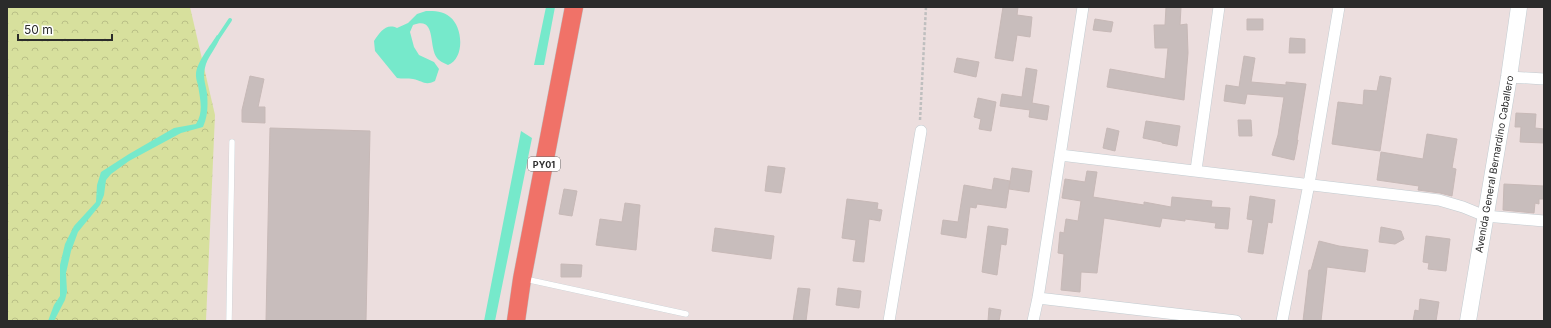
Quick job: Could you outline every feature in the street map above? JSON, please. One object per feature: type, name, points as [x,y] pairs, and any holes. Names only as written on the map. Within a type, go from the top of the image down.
[{"type":"highway","name":"PY01","points":[[516,321],[522,279],[574,7]]},
{"type":"main road","name":"Avenida General Bernardino Caballero","points":[[1468,321],[1509,77],[1519,7]]},
{"type":"street","points":[[1032,321],[1038,298],[1083,7]]},
{"type":"street","points":[[1196,170],[1219,7]]},
{"type":"street","points":[[1282,321],[1310,184],[1339,7]]},
{"type":"street","points":[[1509,77],[1544,79]]},
{"type":"street","points":[[889,321],[921,131]]},
{"type":"street","points":[[1060,155],[1439,200],[1463,207],[1485,216],[1544,221]]},
{"type":"street","points":[[1038,298],[1236,321]]},
{"type":"lane","points":[[229,321],[232,142]]},
{"type":"lane","points":[[522,279],[686,314]]},
{"type":"path","points":[[921,131],[920,104],[926,7]]},
{"type":"green space","points":[[7,7],[190,7],[215,115],[206,321],[7,321]]},
{"type":"shaded area","points":[[546,7],[555,7],[544,65],[534,65]]},
{"type":"shaded area","points":[[426,11],[442,12],[450,17],[454,22],[460,35],[460,49],[457,56],[454,61],[448,65],[440,61],[434,53],[429,28],[421,23],[413,25],[410,32],[414,47],[419,55],[434,62],[439,69],[435,81],[429,83],[424,83],[413,79],[397,78],[375,51],[374,41],[384,29],[390,27],[397,28],[408,23],[417,14]]},
{"type":"shaded area","points":[[217,35],[220,37],[207,61],[204,72],[207,93],[207,114],[203,127],[181,133],[129,161],[111,174],[106,180],[104,195],[100,205],[78,232],[71,251],[66,273],[67,292],[65,300],[54,321],[48,321],[54,305],[60,296],[60,265],[65,244],[74,226],[96,202],[97,185],[101,172],[174,128],[196,124],[200,115],[201,105],[196,71],[201,60]]},
{"type":"shaded area","points":[[521,131],[532,138],[495,321],[484,321]]},
{"type":"building","points":[[1003,7],[1018,7],[1017,15],[1032,17],[1030,37],[1017,35],[1013,61],[995,58]]},
{"type":"building","points":[[1166,7],[1181,7],[1180,25],[1187,24],[1188,53],[1184,100],[1107,87],[1110,69],[1165,79],[1168,48],[1155,48],[1154,25],[1165,25]]},
{"type":"building","points":[[1095,19],[1113,22],[1111,32],[1093,30]]},
{"type":"building","points":[[1247,19],[1263,19],[1263,30],[1247,30]]},
{"type":"building","points":[[1290,38],[1305,39],[1305,53],[1289,53]]},
{"type":"building","points":[[1244,56],[1255,58],[1251,82],[1286,85],[1286,82],[1306,84],[1294,160],[1272,155],[1278,135],[1284,97],[1247,94],[1245,104],[1224,101],[1226,85],[1239,87]]},
{"type":"building","points":[[957,58],[979,62],[976,77],[954,72]]},
{"type":"building","points":[[1026,68],[1037,70],[1032,103],[1049,106],[1047,120],[1029,117],[1030,110],[1000,106],[1002,94],[1022,97]]},
{"type":"building","points":[[250,76],[264,79],[258,107],[265,107],[265,123],[242,122],[242,110]]},
{"type":"building","points":[[1380,76],[1391,78],[1380,151],[1332,144],[1338,102],[1363,105],[1364,90],[1377,91]]},
{"type":"building","points":[[978,98],[996,102],[991,131],[979,129],[981,119],[974,117]]},
{"type":"building","points":[[1516,113],[1536,114],[1535,128],[1544,129],[1544,143],[1520,142],[1521,127],[1515,127]]},
{"type":"building","points":[[1238,120],[1251,120],[1252,136],[1239,136]]},
{"type":"building","points":[[1146,121],[1180,126],[1177,146],[1143,138]]},
{"type":"building","points":[[270,128],[370,131],[366,321],[266,321]]},
{"type":"building","points":[[1107,128],[1119,131],[1115,151],[1103,148]]},
{"type":"building","points":[[1427,134],[1457,139],[1452,168],[1456,169],[1452,196],[1418,190],[1419,186],[1377,180],[1381,152],[1423,159]]},
{"type":"building","points":[[768,166],[785,168],[781,193],[765,191]]},
{"type":"building","points":[[1012,168],[1032,171],[1029,192],[1009,189]]},
{"type":"building","points":[[1087,171],[1097,172],[1093,197],[1144,205],[1144,202],[1171,207],[1172,197],[1212,201],[1211,207],[1230,208],[1228,229],[1215,228],[1216,223],[1185,219],[1185,221],[1162,218],[1160,227],[1104,218],[1097,273],[1081,272],[1080,292],[1061,290],[1064,254],[1058,253],[1060,232],[1064,233],[1066,219],[1078,221],[1081,201],[1062,198],[1065,179],[1085,182]]},
{"type":"building","points":[[994,178],[1010,181],[1006,208],[977,204],[976,208],[970,207],[966,238],[941,234],[943,220],[958,222],[964,185],[992,190]]},
{"type":"building","points":[[1504,184],[1544,186],[1544,199],[1539,199],[1539,204],[1535,203],[1534,213],[1503,210]]},
{"type":"building","points":[[564,189],[577,191],[572,216],[559,214]]},
{"type":"building","points":[[1250,196],[1275,200],[1272,223],[1268,222],[1263,254],[1248,252],[1253,220],[1247,219]]},
{"type":"building","points":[[847,199],[878,203],[877,209],[882,210],[880,221],[869,219],[864,262],[853,261],[856,240],[842,238]]},
{"type":"building","points":[[625,203],[640,205],[636,250],[596,245],[600,219],[622,222]]},
{"type":"building","points":[[988,226],[1008,229],[1006,245],[1001,244],[997,275],[982,272]]},
{"type":"building","points":[[1381,227],[1401,231],[1404,239],[1395,244],[1379,242]]},
{"type":"building","points":[[715,228],[774,236],[771,259],[712,251]]},
{"type":"building","points":[[1426,236],[1450,239],[1446,271],[1428,269],[1429,263],[1423,262]]},
{"type":"building","points":[[1319,241],[1339,246],[1368,250],[1365,272],[1327,267],[1321,321],[1303,321],[1309,270],[1311,270]]},
{"type":"building","points":[[561,264],[582,265],[581,277],[561,277]]},
{"type":"building","points":[[798,288],[810,289],[806,321],[793,321]]},
{"type":"building","points":[[838,288],[861,291],[859,308],[836,305]]},
{"type":"building","points":[[1420,299],[1439,302],[1436,321],[1413,321],[1415,310],[1419,311]]},
{"type":"building","points":[[989,308],[1001,310],[999,321],[988,321]]},
{"type":"waterway","points":[[216,41],[230,20]]}]
